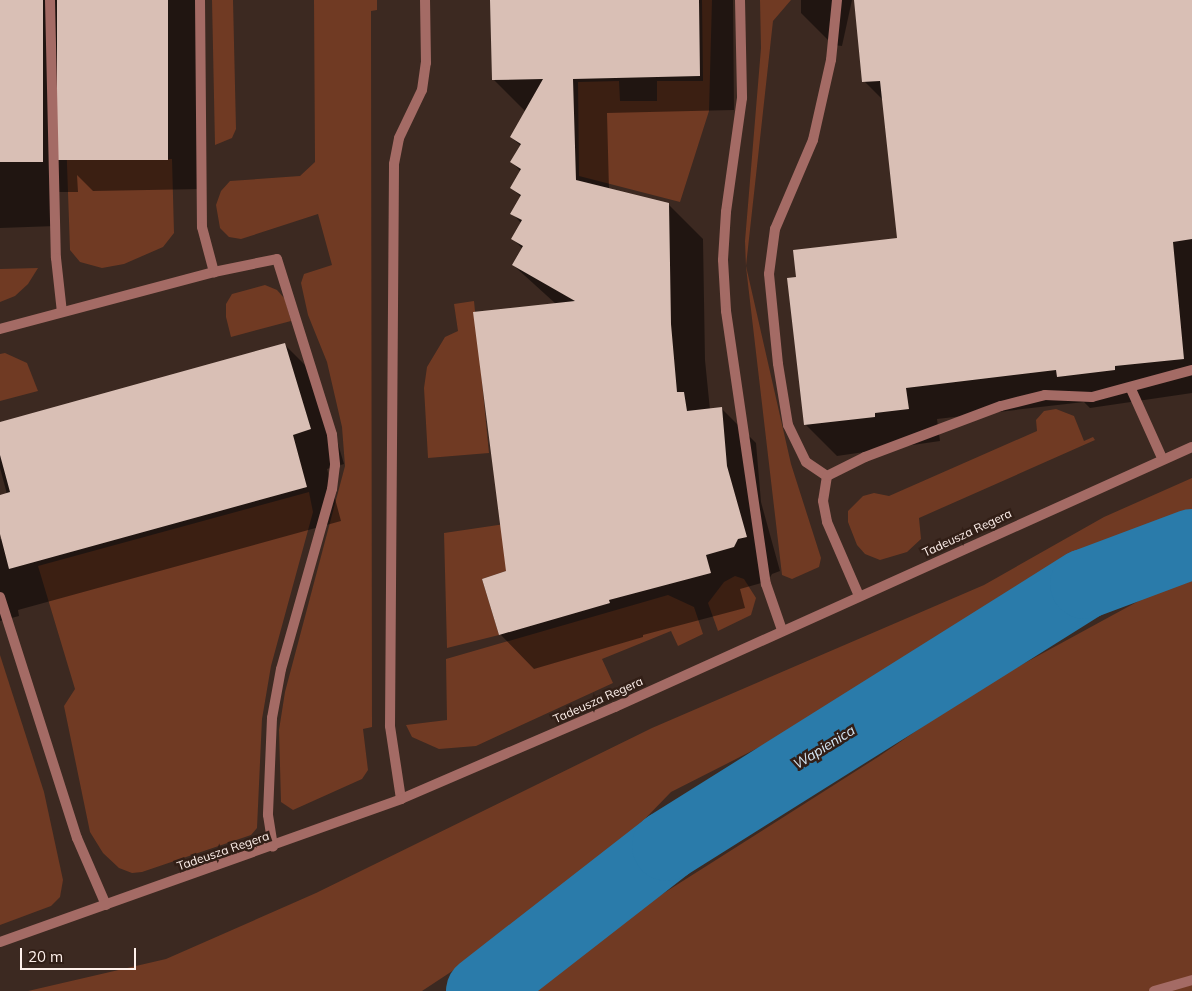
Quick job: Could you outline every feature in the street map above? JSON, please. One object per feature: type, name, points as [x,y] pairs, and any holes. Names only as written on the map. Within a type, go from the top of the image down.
[{"type":"street","points":[[50,0],[56,258],[62,312]]},
{"type":"street","points":[[200,0],[202,227],[214,272]]},
{"type":"street","points":[[401,799],[390,726],[394,164],[399,138],[422,90],[426,63],[425,0]]},
{"type":"street","points":[[740,0],[742,98],[726,212],[723,260],[726,311],[766,584],[782,630]]},
{"type":"street","points":[[827,476],[806,462],[788,425],[778,364],[769,274],[776,229],[812,140],[831,60],[837,0]]},
{"type":"street","points":[[0,329],[214,272],[277,259],[332,435],[335,464],[332,489],[281,669],[272,718],[268,815],[273,847]]},
{"type":"street","points":[[827,476],[873,454],[1001,406],[1045,395],[1092,397],[1131,389],[1192,370]]},
{"type":"street","points":[[1131,389],[1162,458]]},
{"type":"street","name":"Tadeusza Regera","points":[[0,942],[273,847],[401,799],[614,707],[1162,458],[1192,447]]},
{"type":"street","points":[[827,476],[823,501],[826,522],[859,596]]},
{"type":"street","points":[[0,597],[76,838],[106,905]]},
{"type":"street","points":[[1154,991],[1192,980]]},
{"type":"shaded area","points":[[212,0],[233,0],[236,129],[232,138],[215,145]]},
{"type":"shaded area","points":[[314,0],[377,0],[377,10],[371,11],[372,727],[363,729],[368,770],[362,779],[293,810],[281,802],[279,730],[285,692],[345,466],[342,427],[327,362],[308,315],[301,283],[304,274],[332,265],[318,214],[241,239],[229,237],[220,228],[216,205],[221,191],[230,181],[300,176],[315,162]]},
{"type":"shaded area","points":[[702,0],[712,0],[709,111],[680,202],[579,176],[578,82],[619,81],[620,101],[657,101],[657,81],[703,81]]},
{"type":"shaded area","points":[[760,0],[791,0],[773,21],[746,266],[791,464],[821,558],[819,567],[792,579],[782,575],[746,267],[745,241],[761,48]]},
{"type":"shaded area","points":[[65,107],[78,107],[80,160],[172,159],[174,233],[163,247],[124,264],[102,268],[80,262],[70,250]]},
{"type":"shaded area","points":[[38,268],[28,284],[15,296],[0,302],[0,269]]},
{"type":"shaded area","points":[[265,285],[277,290],[285,299],[291,321],[231,337],[226,317],[226,304],[232,294]]},
{"type":"shaded area","points":[[474,301],[489,453],[428,458],[424,388],[427,367],[445,337],[458,331],[454,304]]},
{"type":"shaded area","points":[[5,353],[27,363],[38,391],[0,401],[0,354]]},
{"type":"shaded area","points":[[1056,409],[1074,416],[1084,441],[1093,437],[1095,440],[919,518],[921,539],[907,552],[880,560],[865,554],[857,545],[848,522],[848,511],[863,496],[874,493],[889,496],[1037,431],[1036,420],[1044,411]]},
{"type":"shaded area","points":[[1192,478],[1192,513],[1081,566],[941,655],[671,792],[578,888],[422,991],[28,991],[166,959],[316,893],[652,728],[984,585],[1104,517]]},
{"type":"shaded area","points":[[309,492],[313,512],[271,666],[262,719],[257,828],[251,835],[142,872],[132,873],[119,868],[103,853],[90,832],[64,706],[75,689],[38,566]]},
{"type":"shaded area","points":[[512,523],[509,570],[482,579],[499,635],[447,648],[444,533]]},
{"type":"shaded area","points":[[735,576],[744,579],[756,598],[751,615],[718,631],[708,603],[724,582]]},
{"type":"shaded area","points":[[1192,579],[1192,991],[522,991],[656,898],[878,757],[979,688],[1146,597]]},
{"type":"shaded area","points":[[668,595],[694,607],[703,634],[678,646],[671,631],[602,659],[613,683],[476,746],[439,749],[412,737],[406,725],[447,720],[446,659]]},
{"type":"shaded area","points":[[0,655],[44,792],[63,880],[60,897],[51,906],[0,925]]},
{"type":"building","points":[[0,0],[43,0],[43,162],[0,162]]},
{"type":"building","points":[[57,0],[168,0],[168,160],[57,160]]},
{"type":"building","points":[[490,0],[699,0],[700,76],[573,79],[576,180],[669,203],[671,324],[677,392],[684,392],[687,411],[722,407],[727,466],[747,537],[738,539],[734,547],[706,555],[711,573],[609,600],[610,603],[499,635],[482,579],[506,571],[473,312],[575,301],[512,265],[523,246],[511,239],[522,220],[510,214],[521,195],[510,188],[521,169],[510,162],[521,144],[510,137],[543,79],[492,80]]},
{"type":"building","points":[[854,0],[1192,0],[1192,239],[1173,242],[1184,359],[1115,366],[1115,370],[1057,377],[1056,370],[906,388],[909,409],[875,413],[875,417],[804,425],[787,278],[796,277],[793,250],[897,238],[880,81],[862,82]]},
{"type":"building","points":[[285,343],[311,429],[293,435],[307,487],[9,569],[0,534],[0,495],[10,492],[0,455],[0,422]]},
{"type":"waterway","name":"Wapienica","points":[[481,991],[667,846],[1085,584],[1192,544]]}]
